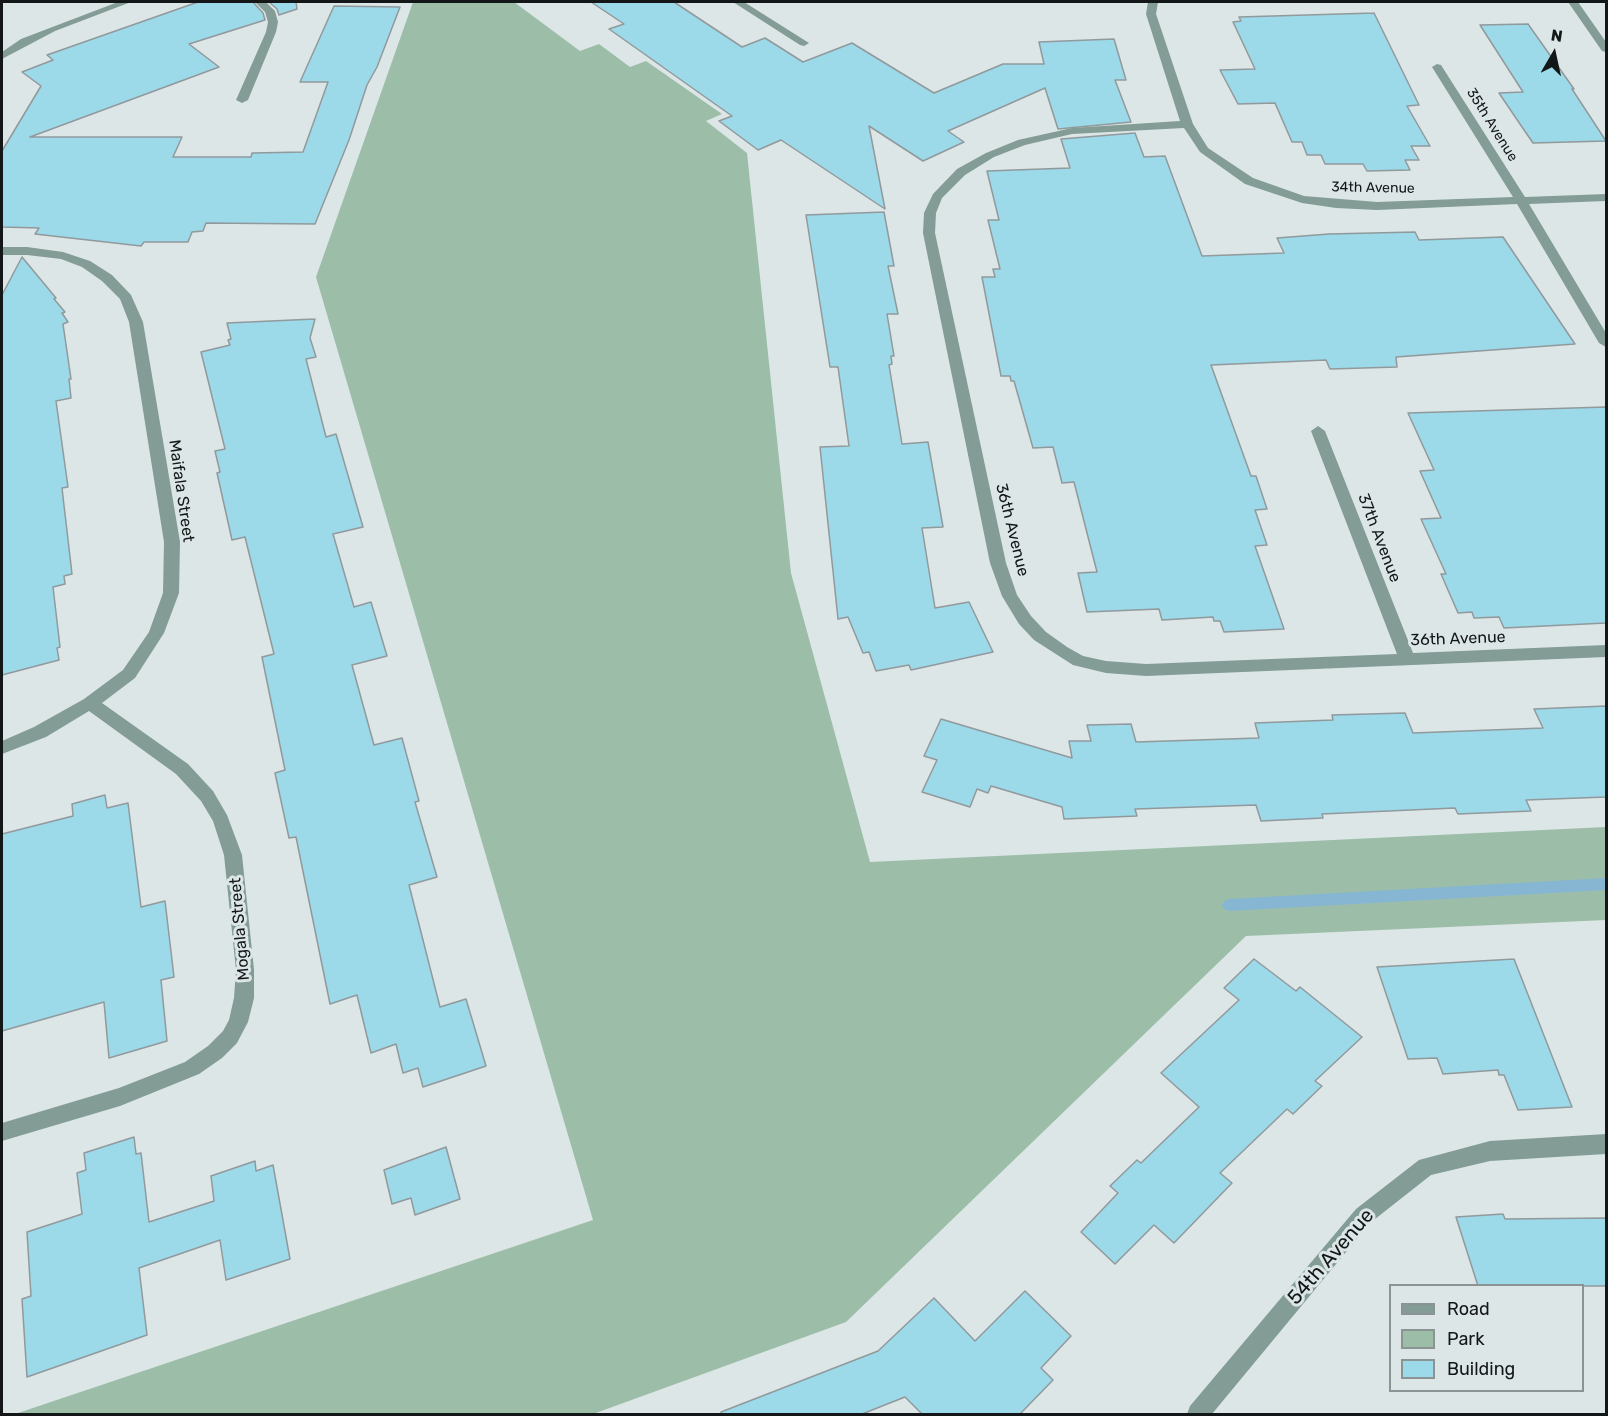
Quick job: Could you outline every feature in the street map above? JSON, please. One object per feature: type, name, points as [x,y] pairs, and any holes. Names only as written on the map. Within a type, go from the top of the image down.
[{"type":"street","points":[[3,53],[51,29],[126,2]]},
{"type":"street","points":[[242,100],[271,32],[273,22],[270,11],[260,2]]},
{"type":"street","points":[[738,2],[804,43]]},
{"type":"street","name":"34th Avenue","points":[[1153,2],[1151,14],[1187,124],[1204,150],[1249,181],[1302,199],[1336,204],[1377,206],[1606,197]]},
{"type":"street","points":[[1573,2],[1606,49]]},
{"type":"street","name":"35th Avenue","points":[[1437,67],[1521,200]]},
{"type":"street","name":"36th Avenue","points":[[1187,124],[1072,131],[1022,142],[990,155],[961,172],[937,197],[930,213],[929,233],[998,563],[1010,596],[1033,628],[1060,651],[1079,661],[1106,667],[1146,670],[1606,651]]},
{"type":"street","points":[[1521,200],[1606,343]]},
{"type":"street","name":"Maifala Street","points":[[2,251],[27,251],[54,255],[86,264],[107,278],[126,298],[136,322],[172,542],[171,593],[156,633],[129,674],[90,703],[40,732],[2,748]]},
{"type":"street","name":"37th Avenue","points":[[1318,431],[1407,659]]},
{"type":"street","name":"Mogala Street","points":[[2,1132],[120,1097],[192,1068],[215,1052],[230,1037],[238,1022],[244,998],[245,970],[233,855],[221,820],[207,796],[182,770],[90,703]]},
{"type":"street","name":"54th Avenue","points":[[1198,1414],[1363,1216],[1426,1167],[1490,1151],[1606,1144]]},
{"type":"green space","points":[[413,2],[514,2],[580,51],[599,44],[630,67],[646,61],[722,114],[706,121],[747,153],[791,573],[870,862],[1606,827],[1606,920],[1246,936],[846,1322],[593,1414],[15,1414],[593,1220],[316,277]]},
{"type":"building","points":[[198,2],[253,2],[263,13],[265,20],[189,44],[219,67],[30,137],[182,137],[173,157],[251,157],[252,153],[303,152],[328,82],[300,82],[334,6],[400,7],[377,67],[367,85],[349,140],[315,224],[206,223],[203,231],[192,232],[188,242],[144,242],[141,246],[35,234],[39,228],[2,227],[2,151],[41,86],[22,72],[53,60],[47,55]]},
{"type":"building","points":[[269,2],[296,2],[297,9],[279,15],[277,9]]},
{"type":"building","points":[[591,2],[674,2],[742,47],[765,38],[803,62],[852,43],[934,93],[1003,64],[1044,64],[1039,42],[1114,39],[1126,80],[1115,80],[1131,122],[1058,129],[1045,88],[948,131],[964,142],[923,161],[869,126],[885,209],[781,140],[758,150],[719,121],[732,116],[609,29],[624,24]]},
{"type":"building","points":[[1374,13],[1419,105],[1407,106],[1430,146],[1411,146],[1419,160],[1405,160],[1410,170],[1367,171],[1363,164],[1325,164],[1321,155],[1307,155],[1302,142],[1292,142],[1275,103],[1238,104],[1220,70],[1255,69],[1233,22],[1241,21],[1239,17]]},
{"type":"building","points":[[1528,24],[1574,89],[1572,89],[1606,141],[1533,143],[1499,93],[1523,92],[1480,25]]},
{"type":"building","points":[[1135,133],[1144,157],[1165,156],[1202,256],[1284,253],[1277,238],[1329,234],[1415,232],[1419,240],[1503,237],[1575,344],[1396,357],[1397,367],[1330,369],[1326,360],[1211,365],[1251,476],[1256,476],[1267,509],[1255,510],[1267,545],[1255,546],[1284,629],[1224,632],[1220,621],[1214,621],[1213,617],[1162,620],[1159,609],[1087,612],[1078,573],[1097,572],[1074,482],[1062,483],[1053,447],[1033,448],[1014,381],[1011,381],[1010,376],[1001,376],[982,277],[995,277],[993,269],[1000,269],[988,220],[999,220],[987,171],[1070,168],[1061,139]]},
{"type":"building","points":[[884,212],[894,266],[888,266],[898,314],[887,314],[894,356],[891,356],[892,364],[889,365],[902,444],[928,442],[943,527],[922,528],[935,608],[969,602],[993,652],[911,670],[909,665],[876,671],[869,652],[863,653],[848,617],[838,619],[820,447],[849,446],[838,367],[830,367],[806,215]]},
{"type":"building","points":[[22,257],[56,298],[54,299],[65,312],[62,313],[68,322],[63,324],[71,379],[69,379],[71,398],[56,401],[68,487],[62,488],[72,574],[64,576],[65,584],[53,587],[60,647],[57,648],[59,660],[2,675],[2,295]]},
{"type":"building","points":[[315,319],[310,338],[316,357],[306,359],[326,437],[336,434],[363,527],[333,534],[354,607],[371,602],[387,656],[352,665],[374,745],[402,738],[419,801],[415,802],[437,877],[409,885],[440,1007],[466,999],[486,1066],[423,1087],[418,1068],[403,1073],[396,1044],[371,1053],[357,995],[330,1004],[296,837],[289,838],[275,773],[285,770],[262,657],[274,654],[245,537],[232,540],[217,473],[220,472],[215,451],[225,449],[201,352],[230,345],[228,340],[231,339],[227,323]]},
{"type":"building","points":[[1606,407],[1606,623],[1504,628],[1499,617],[1474,618],[1472,612],[1458,613],[1441,574],[1446,574],[1421,519],[1441,518],[1420,471],[1434,470],[1408,413]]},
{"type":"building","points":[[1606,706],[1606,797],[1526,800],[1531,811],[1458,814],[1455,808],[1322,814],[1323,818],[1261,821],[1256,805],[1135,809],[1137,816],[1064,819],[1062,807],[991,786],[988,793],[977,789],[970,807],[922,792],[937,760],[924,756],[941,719],[1072,758],[1069,741],[1091,741],[1087,725],[1131,724],[1136,742],[1259,738],[1255,723],[1333,720],[1332,715],[1405,713],[1413,733],[1543,728],[1534,709]]},
{"type":"building","points":[[105,795],[107,808],[128,803],[141,907],[165,901],[174,977],[161,980],[167,1041],[109,1058],[104,1002],[2,1031],[2,834],[73,816],[72,804]]},
{"type":"building","points":[[1254,959],[1296,991],[1300,987],[1362,1037],[1315,1081],[1322,1086],[1293,1114],[1287,1109],[1220,1173],[1232,1183],[1174,1243],[1154,1225],[1115,1264],[1081,1232],[1118,1193],[1110,1186],[1137,1160],[1141,1163],[1199,1107],[1161,1073],[1239,1000],[1224,988]]},
{"type":"building","points":[[1514,959],[1572,1107],[1518,1110],[1504,1075],[1499,1075],[1498,1070],[1443,1074],[1437,1058],[1408,1059],[1377,967]]},
{"type":"building","points":[[134,1137],[136,1154],[141,1153],[149,1222],[214,1201],[211,1176],[255,1161],[256,1171],[273,1165],[290,1259],[226,1280],[220,1240],[139,1268],[147,1335],[27,1377],[22,1299],[31,1296],[27,1232],[82,1214],[77,1173],[86,1170],[84,1153]]},
{"type":"building","points":[[446,1147],[460,1199],[415,1215],[411,1198],[392,1204],[384,1170]]},
{"type":"building","points":[[1503,1214],[1505,1219],[1606,1218],[1606,1286],[1477,1284],[1456,1217]]},
{"type":"building","points":[[1025,1291],[1071,1336],[1041,1368],[1053,1380],[1020,1414],[922,1414],[905,1397],[862,1414],[721,1414],[721,1412],[878,1351],[934,1298],[975,1341]]},
{"type":"waterway","points":[[1229,905],[1606,884]]}]
